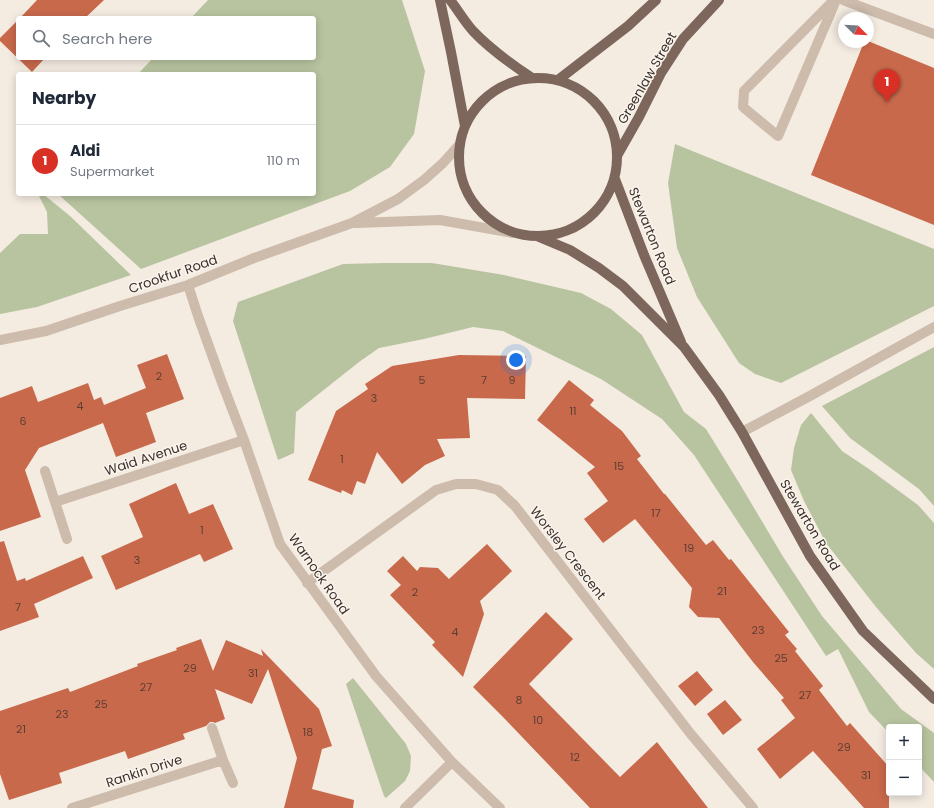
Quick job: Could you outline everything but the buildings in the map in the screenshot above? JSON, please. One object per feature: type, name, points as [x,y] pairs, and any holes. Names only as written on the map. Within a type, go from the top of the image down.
[{"type":"main road","points":[[440,0],[465,126]]},
{"type":"main road","points":[[450,0],[472,30],[492,49],[532,78]]},
{"type":"main road","points":[[558,80],[628,26],[656,0]]},
{"type":"main road","name":"Greenlaw Street","points":[[618,154],[661,73],[683,39],[719,0]]},
{"type":"main road","points":[[532,78],[558,80],[581,90],[600,107],[613,129],[618,154],[615,179],[604,202],[586,220],[564,232],[539,237],[513,233],[493,223],[476,208],[465,188],[459,166],[460,144],[465,126],[476,107],[492,92],[510,82],[532,78]]},
{"type":"main road","name":"Stewarton Road","points":[[615,179],[644,255],[684,347]]},
{"type":"main road","name":"Stewarton Road","points":[[539,237],[570,250],[599,268],[623,286],[684,347],[719,395],[742,432],[810,556],[862,631],[934,699]]},
{"type":"street","points":[[835,0],[778,136],[743,107],[744,91],[835,0]]},
{"type":"street","points":[[843,0],[934,34]]},
{"type":"street","name":"Crookfur Road","points":[[0,340],[46,331],[120,306],[188,286],[254,258],[352,223],[398,200],[443,163],[460,144]]},
{"type":"street","name":"Crookfur Road","points":[[352,223],[440,220],[513,233]]},
{"type":"street","name":"Warnock Road","points":[[188,286],[280,544],[376,676],[452,762],[500,808]]},
{"type":"street","points":[[742,432],[934,327]]},
{"type":"street","name":"Waid Avenue","points":[[55,502],[244,440]]},
{"type":"street","points":[[46,471],[67,539]]},
{"type":"street","name":"Worsley Crescent","points":[[307,583],[436,490],[456,484],[476,484],[498,490],[515,506],[690,733],[753,808]]},
{"type":"street","points":[[212,728],[223,760],[233,782]]},
{"type":"street","name":"Rankin Drive","points":[[72,808],[223,760]]},
{"type":"street","points":[[405,808],[452,762]]},
{"type":"green space","points":[[208,0],[402,0],[425,71],[414,134],[390,167],[350,191],[141,269],[60,196],[316,196],[316,72],[140,72],[151,60],[316,60],[316,16],[193,16]]},
{"type":"green space","points":[[675,144],[934,249],[934,306],[781,383],[755,374],[739,363],[697,297],[677,248],[668,183]]},
{"type":"green space","points":[[39,196],[45,196],[70,216],[131,275],[37,307],[0,314],[0,253],[20,234],[48,234],[47,212]]},
{"type":"green space","points":[[432,263],[504,275],[581,293],[611,309],[642,335],[684,412],[706,429],[782,555],[822,616],[901,709],[922,724],[886,724],[886,730],[869,712],[838,649],[826,656],[694,455],[662,419],[601,379],[503,331],[473,327],[379,348],[296,412],[294,453],[278,460],[233,321],[238,302],[343,264]]},
{"type":"green space","points":[[934,347],[934,506],[919,489],[850,438],[822,406]]},
{"type":"green space","points":[[811,413],[842,451],[918,505],[934,523],[934,669],[916,653],[876,607],[826,543],[804,501],[791,470],[794,448],[801,425]]},
{"type":"green space","points":[[353,678],[406,744],[411,756],[410,771],[405,781],[386,798],[384,796],[346,684]]},
{"type":"green space","points":[[922,724],[934,733],[934,782],[922,769]]},
{"type":"place","name":"Aldi","points":[[887,102]]}]
